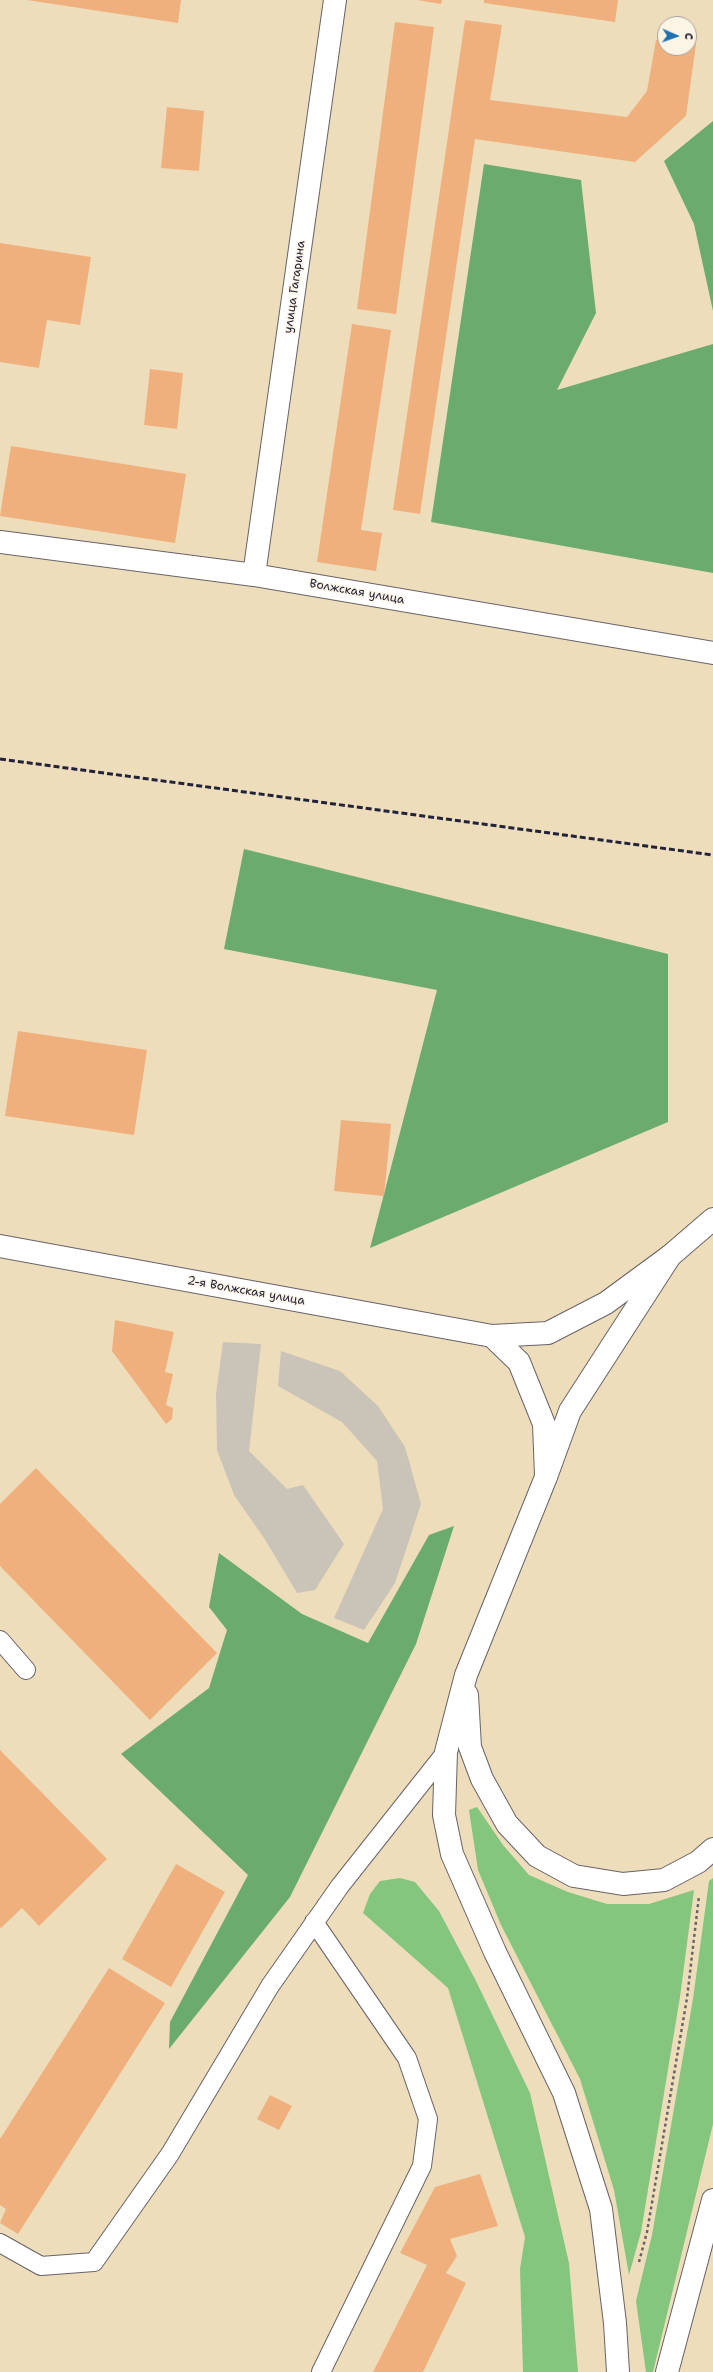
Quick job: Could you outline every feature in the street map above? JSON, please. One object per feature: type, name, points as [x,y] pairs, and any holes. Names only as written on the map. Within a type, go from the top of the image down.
[{"type":"street","name":"улица Гагарина","points":[[254,575],[335,0]]},
{"type":"street","name":"Волжская улица","points":[[0,542],[254,575],[713,653]]},
{"type":"street","points":[[618,2372],[615,2323],[601,2209],[564,2092],[495,1952],[452,1854],[444,1815],[446,1752],[466,1675],[546,1476],[570,1411],[670,1256],[713,1219]]},
{"type":"street","name":"2-я Волжская улица","points":[[0,1246],[492,1336],[548,1333],[606,1303],[670,1256]]},
{"type":"street","points":[[492,1336],[519,1362],[544,1424],[546,1476]]},
{"type":"street","points":[[466,1675],[470,1746],[482,1779],[507,1824],[536,1856],[574,1876],[623,1884],[664,1880],[698,1862],[713,1849]]},
{"type":"street","points":[[667,2372],[713,2200]]},
{"type":"lane","points":[[0,1640],[26,1670]]},
{"type":"lane","points":[[0,2243],[41,2266],[94,2262],[170,2154],[270,1986],[314,1922],[340,1886],[446,1752]]},
{"type":"lane","points":[[314,1922],[407,2058],[428,2119],[422,2166],[321,2372]]},
{"type":"path","points":[[638,2266],[647,2232],[687,1998],[700,1893]]},
{"type":"shaded area","points":[[223,1342],[261,1344],[249,1451],[287,1489],[303,1485],[344,1544],[315,1590],[297,1593],[264,1538],[234,1495],[217,1450],[216,1394]]},
{"type":"shaded area","points":[[281,1351],[340,1371],[378,1406],[405,1447],[421,1504],[395,1583],[364,1630],[334,1618],[383,1509],[377,1461],[342,1422],[278,1386]]},
{"type":"green space","points":[[713,121],[713,311],[694,224],[664,161]]},
{"type":"green space","points":[[484,164],[581,180],[596,313],[557,390],[713,344],[713,573],[431,522]]},
{"type":"green space","points":[[244,849],[668,954],[668,1122],[370,1248],[437,990],[224,949]]},
{"type":"green space","points":[[454,1526],[416,1644],[290,1897],[169,2049],[170,2022],[248,1875],[121,1754],[209,1688],[227,1630],[209,1607],[219,1553],[302,1614],[368,1643],[429,1535]]},
{"type":"green space","points":[[477,1807],[503,1845],[529,1875],[568,1892],[607,1904],[649,1904],[694,1890],[680,1997],[641,2232],[629,2275],[614,2190],[580,2079],[501,1925],[478,1870],[469,1810]]},
{"type":"green space","points":[[400,1878],[415,1882],[439,1911],[475,1979],[530,2093],[569,2263],[578,2372],[523,2372],[520,2269],[525,2237],[448,1988],[363,1913],[370,1894],[380,1881]]},
{"type":"green space","points":[[713,1878],[713,2124],[653,2372],[646,2372],[636,2301],[652,2235],[693,1999],[709,1881]]},
{"type":"building","points":[[27,0],[181,0],[178,23]]},
{"type":"building","points":[[417,0],[442,0],[441,4]]},
{"type":"building","points":[[484,0],[618,0],[615,22],[484,3]]},
{"type":"building","points":[[465,20],[502,25],[490,100],[627,117],[647,91],[656,40],[657,56],[694,56],[686,116],[635,162],[475,139],[420,514],[393,510]]},
{"type":"building","points":[[395,22],[434,27],[396,314],[357,309]]},
{"type":"building","points":[[167,107],[204,111],[199,171],[161,168]]},
{"type":"building","points":[[0,243],[91,257],[80,325],[47,320],[39,368],[0,362]]},
{"type":"building","points":[[352,324],[391,330],[361,530],[382,533],[376,571],[317,562]]},
{"type":"building","points":[[150,369],[183,373],[177,429],[144,425]]},
{"type":"building","points":[[11,446],[186,474],[175,543],[0,516]]},
{"type":"building","points":[[18,1031],[147,1050],[134,1135],[5,1116]]},
{"type":"building","points":[[341,1120],[391,1124],[384,1196],[334,1191]]},
{"type":"building","points":[[115,1320],[174,1332],[165,1372],[173,1374],[166,1405],[173,1408],[172,1419],[166,1424],[112,1351]]},
{"type":"building","points":[[36,1468],[217,1653],[150,1720],[0,1566],[0,1504]]},
{"type":"building","points":[[0,1750],[107,1859],[39,1926],[22,1908],[1,1928],[0,1927]]},
{"type":"building","points":[[176,1864],[225,1892],[171,1987],[122,1959]]},
{"type":"building","points":[[109,1968],[165,2003],[18,2234],[0,2223],[6,2209],[0,2205],[0,2139]]},
{"type":"building","points":[[270,2095],[292,2106],[279,2130],[257,2119]]},
{"type":"building","points":[[480,2174],[498,2226],[450,2239],[457,2256],[446,2273],[466,2283],[423,2372],[373,2372],[427,2265],[400,2253],[435,2187]]},
{"type":"railway","points":[[0,759],[713,855]]}]
